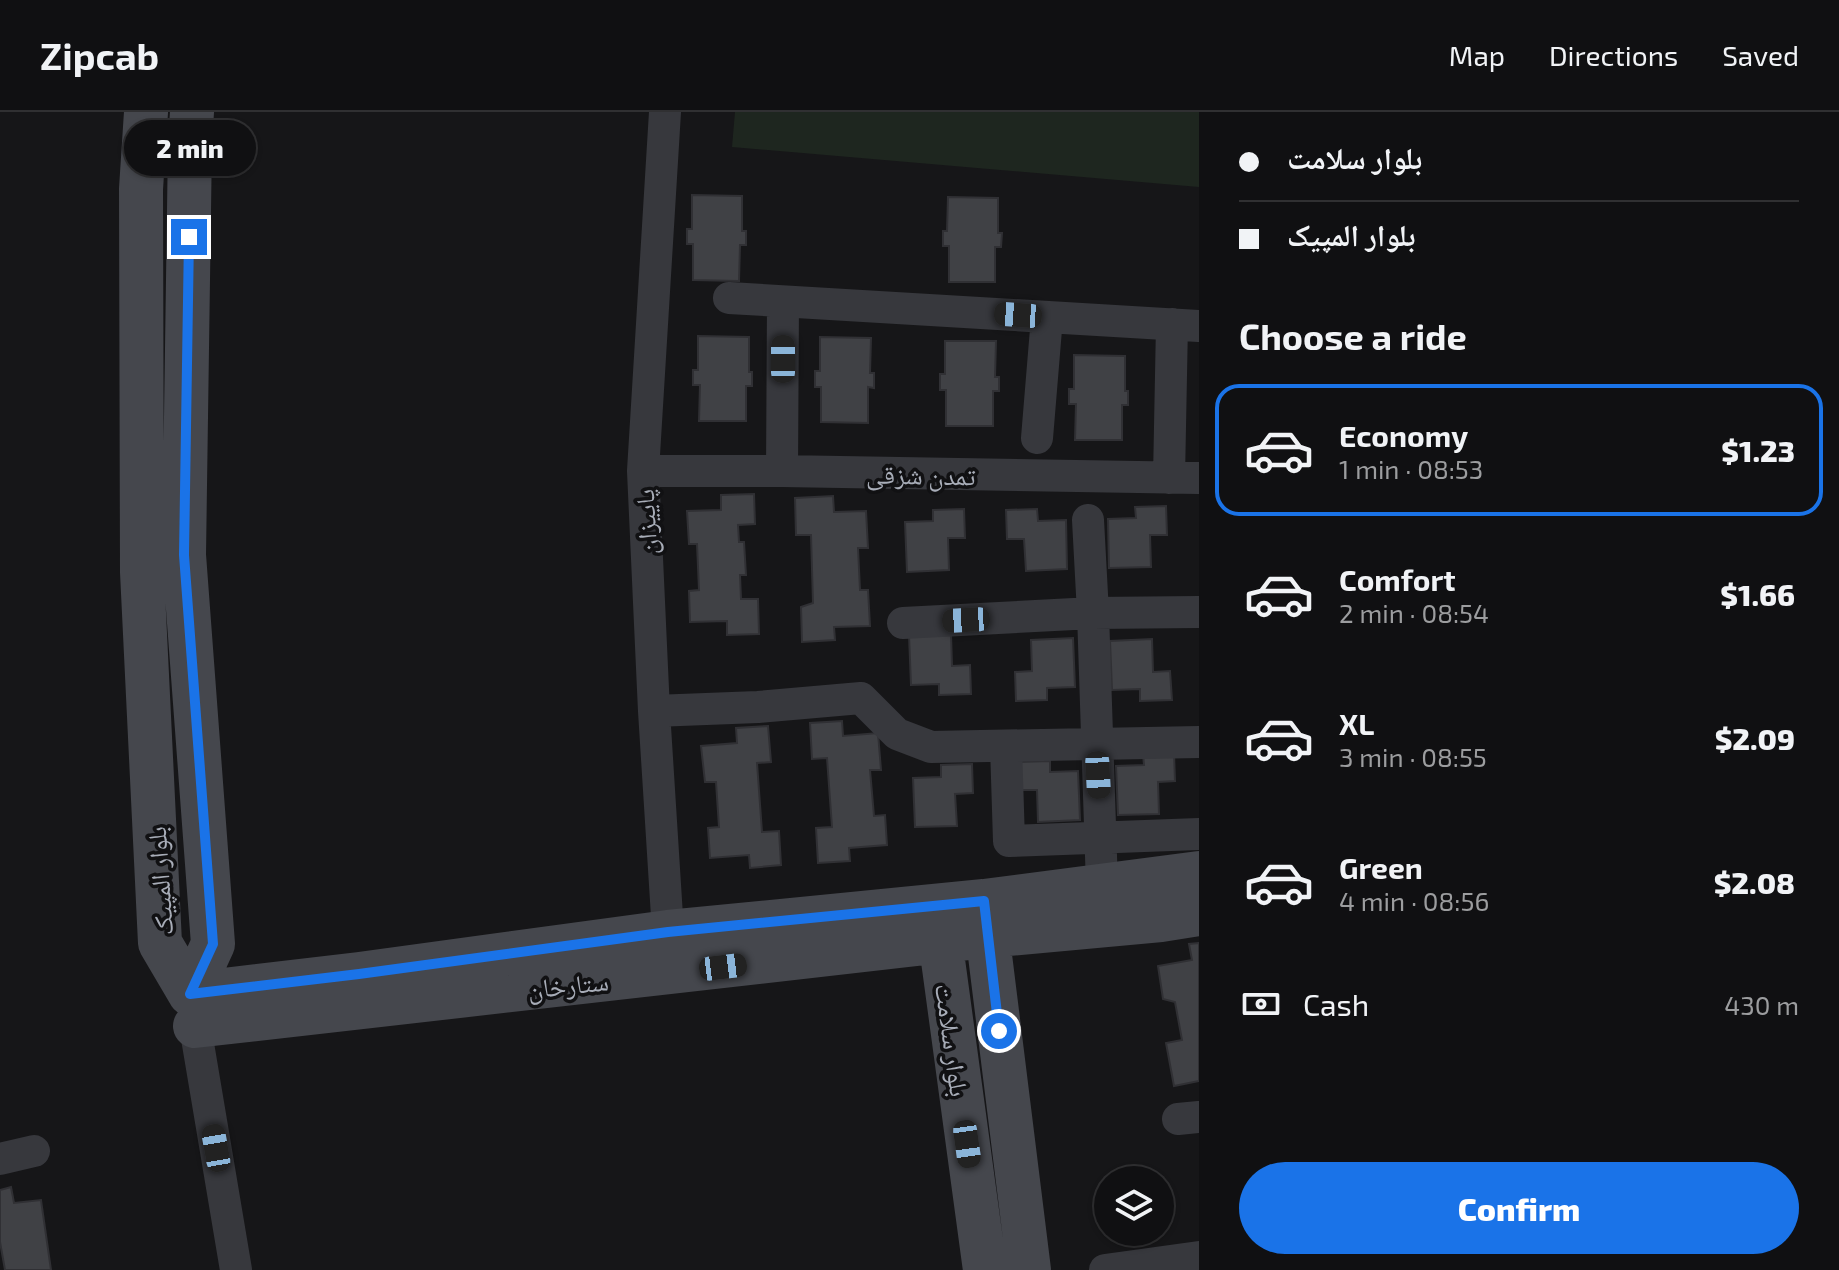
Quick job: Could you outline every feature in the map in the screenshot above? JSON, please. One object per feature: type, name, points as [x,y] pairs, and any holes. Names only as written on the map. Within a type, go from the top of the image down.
[{"type":"main road","name":"بلوار المپیک","points":[[146,112],[141,189],[142,572],[160,943],[193,1010]]},
{"type":"main road","name":"بلوار المپیک","points":[[192,112],[184,555],[213,944],[193,1010]]},
{"type":"main road","points":[[985,919],[1102,886],[1199,873]]},
{"type":"main road","points":[[938,924],[985,919],[1161,920],[1199,914]]},
{"type":"main road","name":"بلوار سلامت","points":[[985,919],[1029,1270]]},
{"type":"main road","name":"ستارخان","points":[[193,1010],[938,924]]},
{"type":"main road","name":"ستارخان","points":[[193,1010],[359,974],[668,932],[938,924]]},
{"type":"main road","name":"بلوار سلامت","points":[[938,924],[985,1270]]},
{"type":"street","name":"پاییزان","points":[[665,112],[643,471],[668,932]]},
{"type":"street","points":[[729,298],[1186,325],[1184,478]]},
{"type":"street","points":[[782,471],[783,302]]},
{"type":"street","points":[[1037,438],[1047,317]]},
{"type":"street","name":"تمدن شزقی","points":[[643,471],[1184,478]]},
{"type":"street","points":[[1088,520],[1102,886]]},
{"type":"street","points":[[903,623],[1093,613],[1199,612]]},
{"type":"street","points":[[654,711],[758,707],[861,698],[897,734],[931,747],[1199,742]]},
{"type":"street","points":[[1006,746],[1009,841],[1199,834]]},
{"type":"street","points":[[193,1010],[236,1270]]},
{"type":"street","points":[[0,1159],[34,1151]]},
{"type":"street","points":[[1105,1270],[1199,1257]]},
{"type":"shaded area","points":[[735,112],[1199,112],[1199,187],[732,147]]},
{"type":"building","points":[[692,195],[742,196],[742,231],[746,231],[746,245],[740,245],[739,281],[693,280],[693,244],[687,244],[687,229],[692,229]]},
{"type":"building","points":[[948,197],[998,198],[998,233],[1002,233],[1001,247],[995,247],[995,282],[949,282],[949,246],[943,246],[943,231],[947,231]]},
{"type":"building","points":[[698,336],[749,337],[752,386],[746,386],[746,421],[699,421],[700,385],[693,385],[693,370],[698,370]]},
{"type":"building","points":[[820,337],[871,338],[870,373],[874,373],[874,388],[868,387],[868,423],[821,422],[821,387],[815,387],[815,371],[820,371]]},
{"type":"building","points":[[945,341],[996,341],[995,377],[999,377],[999,391],[993,391],[993,426],[946,426],[946,390],[940,390],[940,374],[945,374]]},
{"type":"building","points":[[1074,355],[1125,356],[1128,405],[1122,405],[1122,440],[1075,440],[1076,404],[1069,404],[1069,389],[1074,389]]},
{"type":"building","points":[[754,494],[755,524],[738,525],[739,542],[744,542],[746,575],[740,575],[741,599],[758,599],[759,634],[727,635],[727,621],[690,622],[689,591],[699,590],[697,544],[689,544],[687,511],[721,510],[721,495]]},
{"type":"building","points":[[833,496],[834,512],[866,511],[868,548],[858,548],[860,590],[868,590],[870,626],[834,627],[835,640],[802,642],[801,607],[813,603],[811,535],[796,535],[795,498]]},
{"type":"building","points":[[1166,506],[1167,535],[1150,535],[1151,567],[1109,568],[1108,519],[1136,518],[1135,507]]},
{"type":"building","points":[[964,509],[965,538],[948,538],[949,570],[907,572],[905,522],[933,521],[933,510]]},
{"type":"building","points":[[1037,509],[1038,521],[1066,520],[1067,569],[1026,571],[1024,539],[1007,539],[1006,510]]},
{"type":"building","points":[[951,634],[952,666],[970,665],[971,694],[939,695],[939,684],[911,685],[909,635]]},
{"type":"building","points":[[1073,638],[1075,687],[1047,688],[1047,700],[1016,701],[1015,672],[1032,671],[1031,640]]},
{"type":"building","points":[[1152,639],[1153,672],[1170,671],[1172,700],[1140,701],[1140,689],[1112,690],[1110,641]]},
{"type":"building","points":[[842,721],[843,736],[878,733],[881,770],[870,770],[874,816],[885,815],[887,845],[849,848],[850,861],[818,863],[816,828],[832,827],[827,758],[812,759],[810,723]]},
{"type":"building","points":[[768,726],[771,762],[757,763],[762,832],[779,831],[781,865],[750,868],[749,855],[710,858],[708,828],[719,827],[716,782],[705,782],[701,746],[737,743],[736,728]]},
{"type":"building","points":[[1174,753],[1175,781],[1158,782],[1159,814],[1118,815],[1116,766],[1144,765],[1143,754]]},
{"type":"building","points":[[1050,761],[1050,772],[1078,771],[1080,820],[1038,822],[1037,790],[1019,790],[1018,762]]},
{"type":"building","points":[[972,764],[973,793],[955,794],[957,826],[915,827],[913,778],[941,777],[941,765]]},
{"type":"building","points":[[1199,943],[1199,1081],[1174,1086],[1166,1043],[1182,1040],[1175,1002],[1163,999],[1158,966],[1192,960],[1189,944]]},
{"type":"building","points":[[11,1187],[14,1203],[41,1200],[51,1270],[5,1270],[0,1242],[0,1190]]},
{"type":"route","points":[[189,237],[184,555],[213,944],[190,994],[668,932],[984,901],[999,1031]]}]
